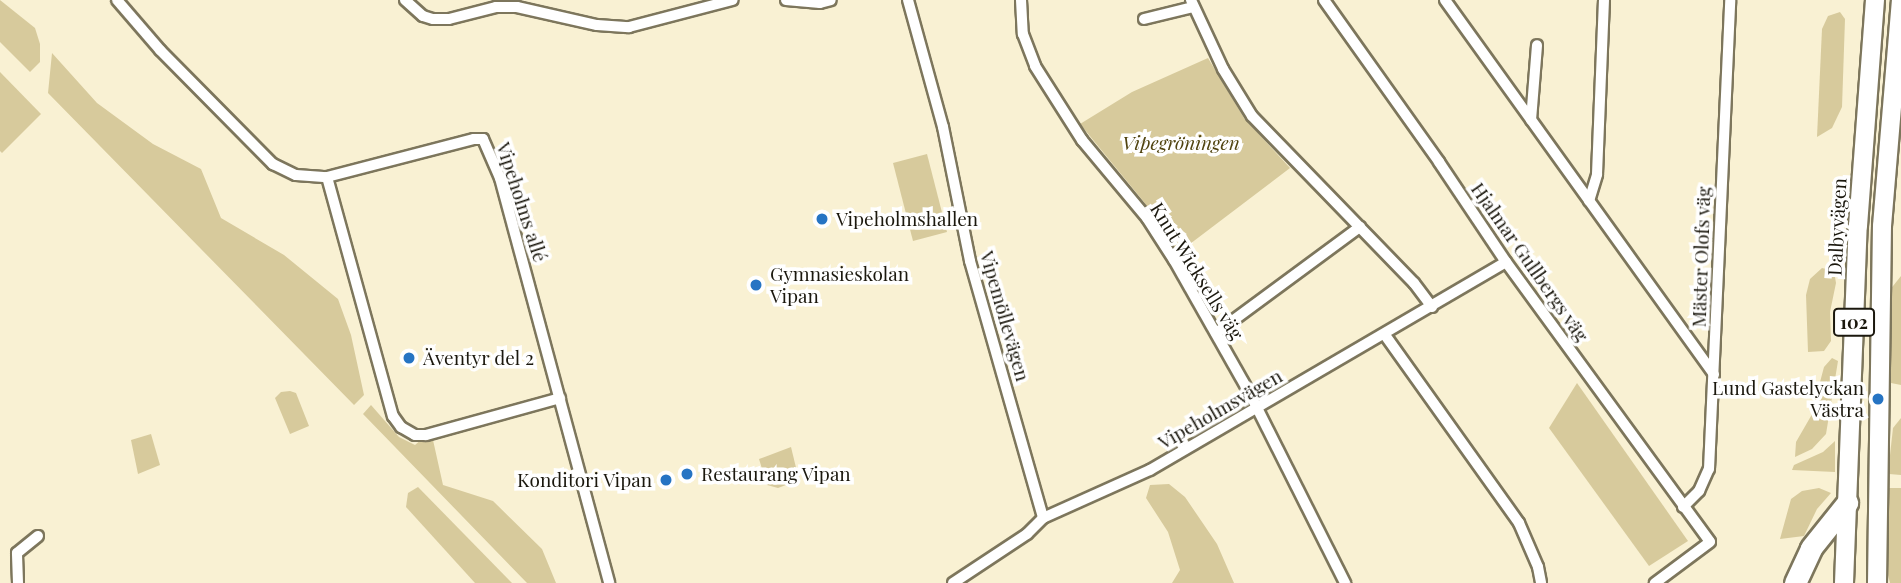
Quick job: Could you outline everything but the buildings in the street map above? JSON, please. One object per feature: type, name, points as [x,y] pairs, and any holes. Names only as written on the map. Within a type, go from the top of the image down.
[{"type":"highway","points":[[1795,583],[1811,548],[1847,503]]},
{"type":"main road","name":"Dalbyvägen","points":[[1844,583],[1858,226],[1875,0]]},
{"type":"main road","name":"102","points":[[1877,583],[1882,238],[1900,0]]},
{"type":"street","name":"Vipeholms allé","points":[[117,0],[178,68],[274,164],[296,175],[327,177],[474,139],[483,139],[500,178],[609,583]]},
{"type":"street","points":[[405,0],[423,16],[433,19],[449,19],[496,7],[517,7],[597,25],[629,27],[733,0]]},
{"type":"street","points":[[786,0],[820,3],[831,0]]},
{"type":"street","name":"Vipemöllevägen","points":[[908,0],[943,127],[970,261],[1043,518]]},
{"type":"street","name":"Knut Wicksells väg","points":[[1021,0],[1026,44],[1045,84],[1082,140],[1153,228],[1257,408],[1345,583]]},
{"type":"street","name":"Hjalmar Gullbergs väg","points":[[1324,0],[1506,262],[1710,542],[1655,583]]},
{"type":"street","points":[[1445,0],[1714,374]]},
{"type":"street","points":[[1589,201],[1597,174],[1604,0]]},
{"type":"street","name":"Mäster Olofs väg","points":[[1683,507],[1699,491],[1709,469],[1730,0]]},
{"type":"street","points":[[1144,19],[1192,3],[1223,69],[1252,116],[1360,227],[1432,307]]},
{"type":"street","points":[[1531,120],[1536,45]]},
{"type":"street","points":[[327,177],[393,416],[401,427],[415,435],[426,435],[560,398]]},
{"type":"street","points":[[1216,333],[1360,227]]},
{"type":"street","name":"Vipeholmsvägen","points":[[953,583],[1027,534],[1043,518],[1139,475],[1385,335],[1506,262]]},
{"type":"street","points":[[1385,335],[1519,523],[1535,559],[1541,583]]},
{"type":"street","points":[[18,583],[18,553],[38,536]]},
{"type":"green space","points":[[0,0],[35,28],[40,44],[40,62],[30,72],[0,42]]},
{"type":"green space","points":[[1840,12],[1845,19],[1842,107],[1832,128],[1817,137],[1822,29],[1828,16]]},
{"type":"green space","points":[[52,53],[97,103],[153,144],[201,169],[221,218],[284,255],[338,299],[351,335],[364,395],[354,405],[48,93]]},
{"type":"green space","name":"Vipegröningen","points":[[1208,58],[1244,118],[1290,168],[1178,253],[1144,202],[1080,124],[1132,92]]},
{"type":"green space","points":[[0,72],[41,114],[2,153],[0,151]]},
{"type":"green space","points":[[927,154],[947,232],[913,241],[893,163]]},
{"type":"green space","points":[[1822,268],[1834,271],[1836,283],[1830,312],[1831,341],[1824,351],[1808,352],[1806,295],[1810,279]]},
{"type":"green space","points":[[1901,276],[1901,385],[1891,383],[1888,349],[1889,291]]},
{"type":"green space","points":[[1832,358],[1838,361],[1826,434],[1812,449],[1795,457],[1796,442],[1811,416],[1824,367]]},
{"type":"green space","points":[[1577,383],[1688,541],[1649,566],[1549,428]]},
{"type":"green space","points":[[281,392],[296,393],[309,426],[290,434],[275,398]]},
{"type":"green space","points":[[371,405],[399,437],[415,445],[431,431],[443,485],[493,501],[542,549],[556,583],[527,583],[363,414]]},
{"type":"green space","points":[[1901,418],[1901,475],[1889,474],[1893,428]]},
{"type":"green space","points":[[151,434],[160,465],[138,474],[131,440]]},
{"type":"green space","points":[[1835,441],[1835,472],[1792,470],[1794,465],[1823,452]]},
{"type":"green space","points":[[791,447],[799,480],[778,488],[767,485],[759,459]]},
{"type":"green space","points":[[1169,484],[1185,497],[1217,544],[1234,583],[1172,583],[1180,570],[1168,532],[1146,498],[1150,485]]},
{"type":"green space","points":[[418,487],[512,583],[475,583],[406,507],[408,493]]},
{"type":"green space","points":[[1819,488],[1831,493],[1817,509],[1804,536],[1780,539],[1791,499],[1802,491]]},
{"type":"green space","points":[[1887,488],[1901,488],[1901,583],[1890,583],[1886,567]]},
{"type":"place","name":"Vipeholmshallen","points":[[822,219]]},
{"type":"place","name":"Gymnasieskolan Vipan","points":[[756,285]]},
{"type":"place","name":"Äventyr del 2","points":[[409,358]]},
{"type":"place","name":"Lund Gastelyckan Västra","points":[[1878,399]]},
{"type":"place","name":"Restaurang Vipan","points":[[687,474]]},
{"type":"place","name":"Konditori Vipan","points":[[666,480]]}]
